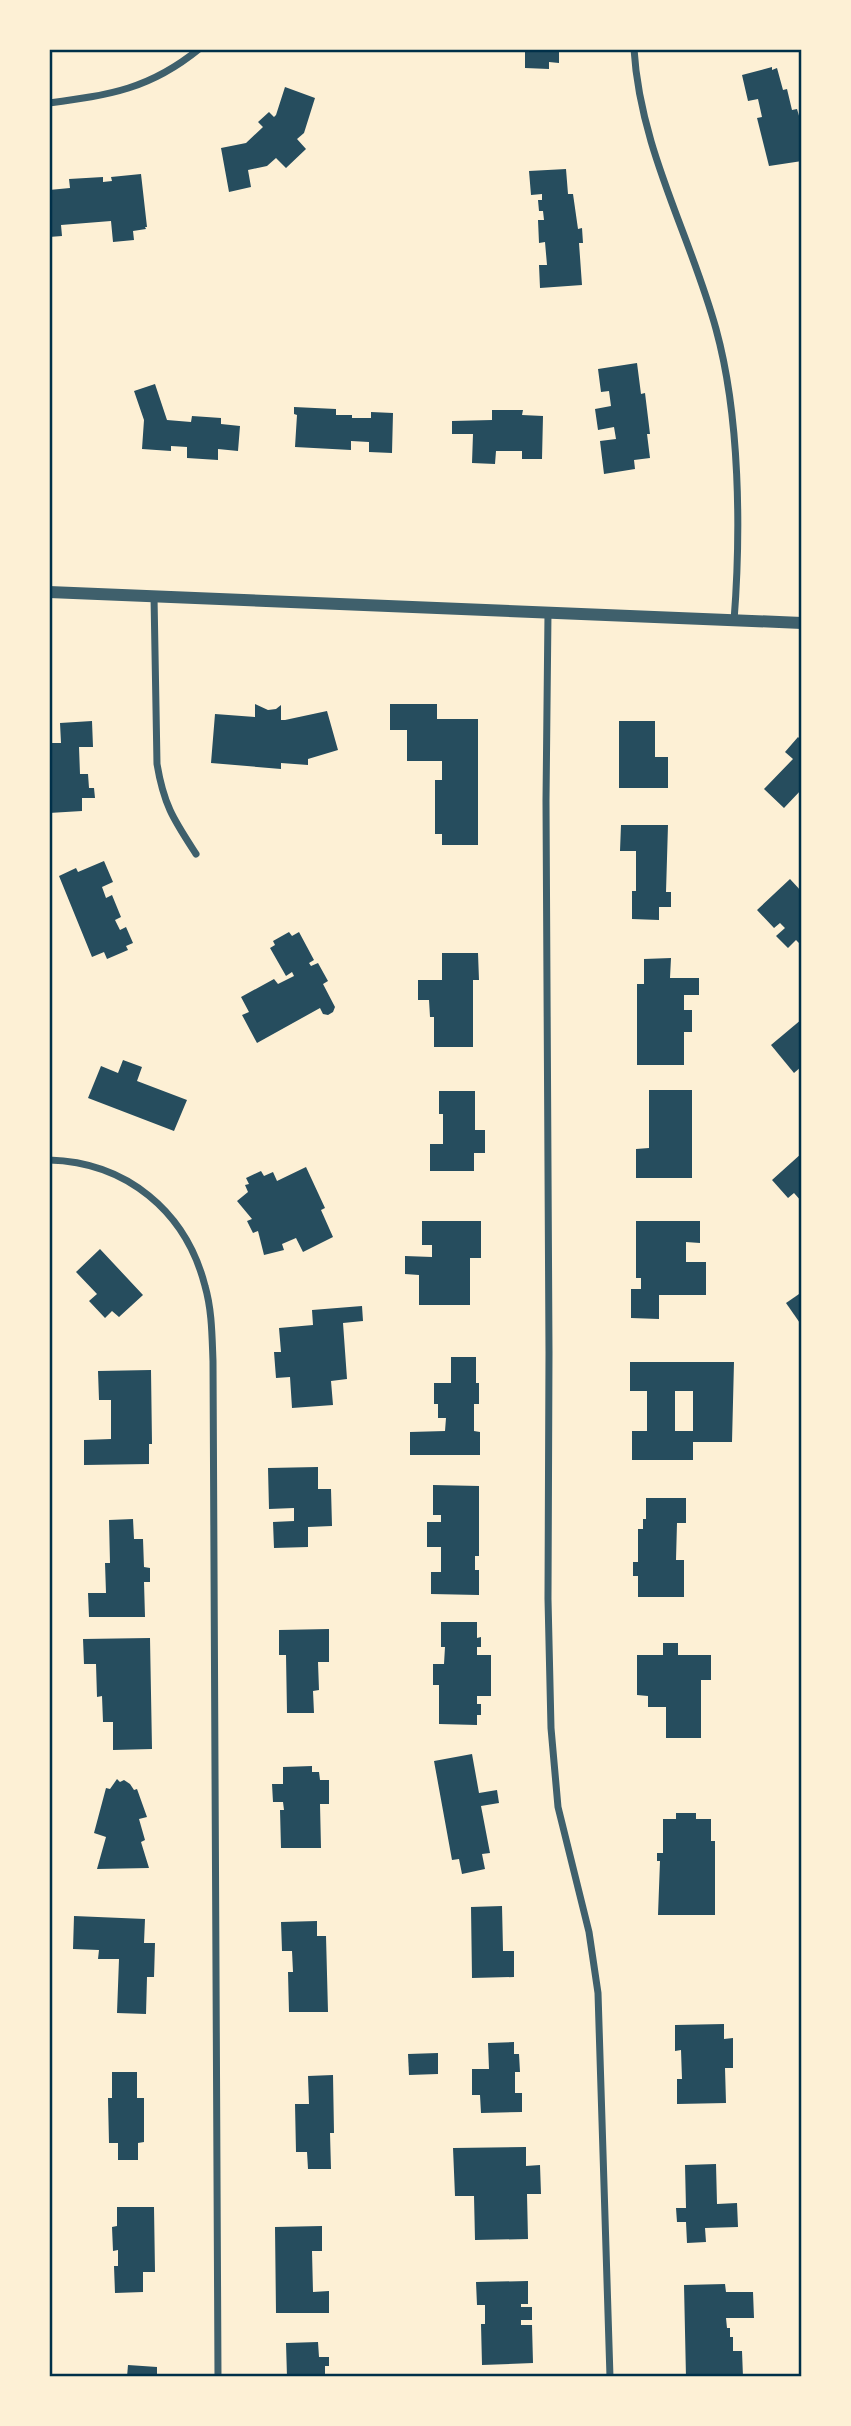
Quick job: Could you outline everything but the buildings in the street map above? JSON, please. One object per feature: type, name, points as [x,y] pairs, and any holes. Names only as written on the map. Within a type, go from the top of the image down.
[{"type":"street","points":[[49,103],[123,92],[157,78],[199,49]]},
{"type":"street","points":[[634,49],[641,110],[650,142],[666,193],[704,290],[723,361],[733,436],[738,519],[734,621]]},
{"type":"street","points":[[49,592],[802,623]]},
{"type":"street","points":[[154,596],[157,764],[161,790],[169,813],[197,854]]},
{"type":"street","points":[[548,613],[548,1599],[551,1728],[558,1807],[589,1933],[598,1993],[610,2377]]},
{"type":"street","points":[[49,1160],[85,1165],[118,1174],[153,1199],[170,1217],[187,1244],[205,1284],[209,1304],[213,1361],[218,2377]]}]
